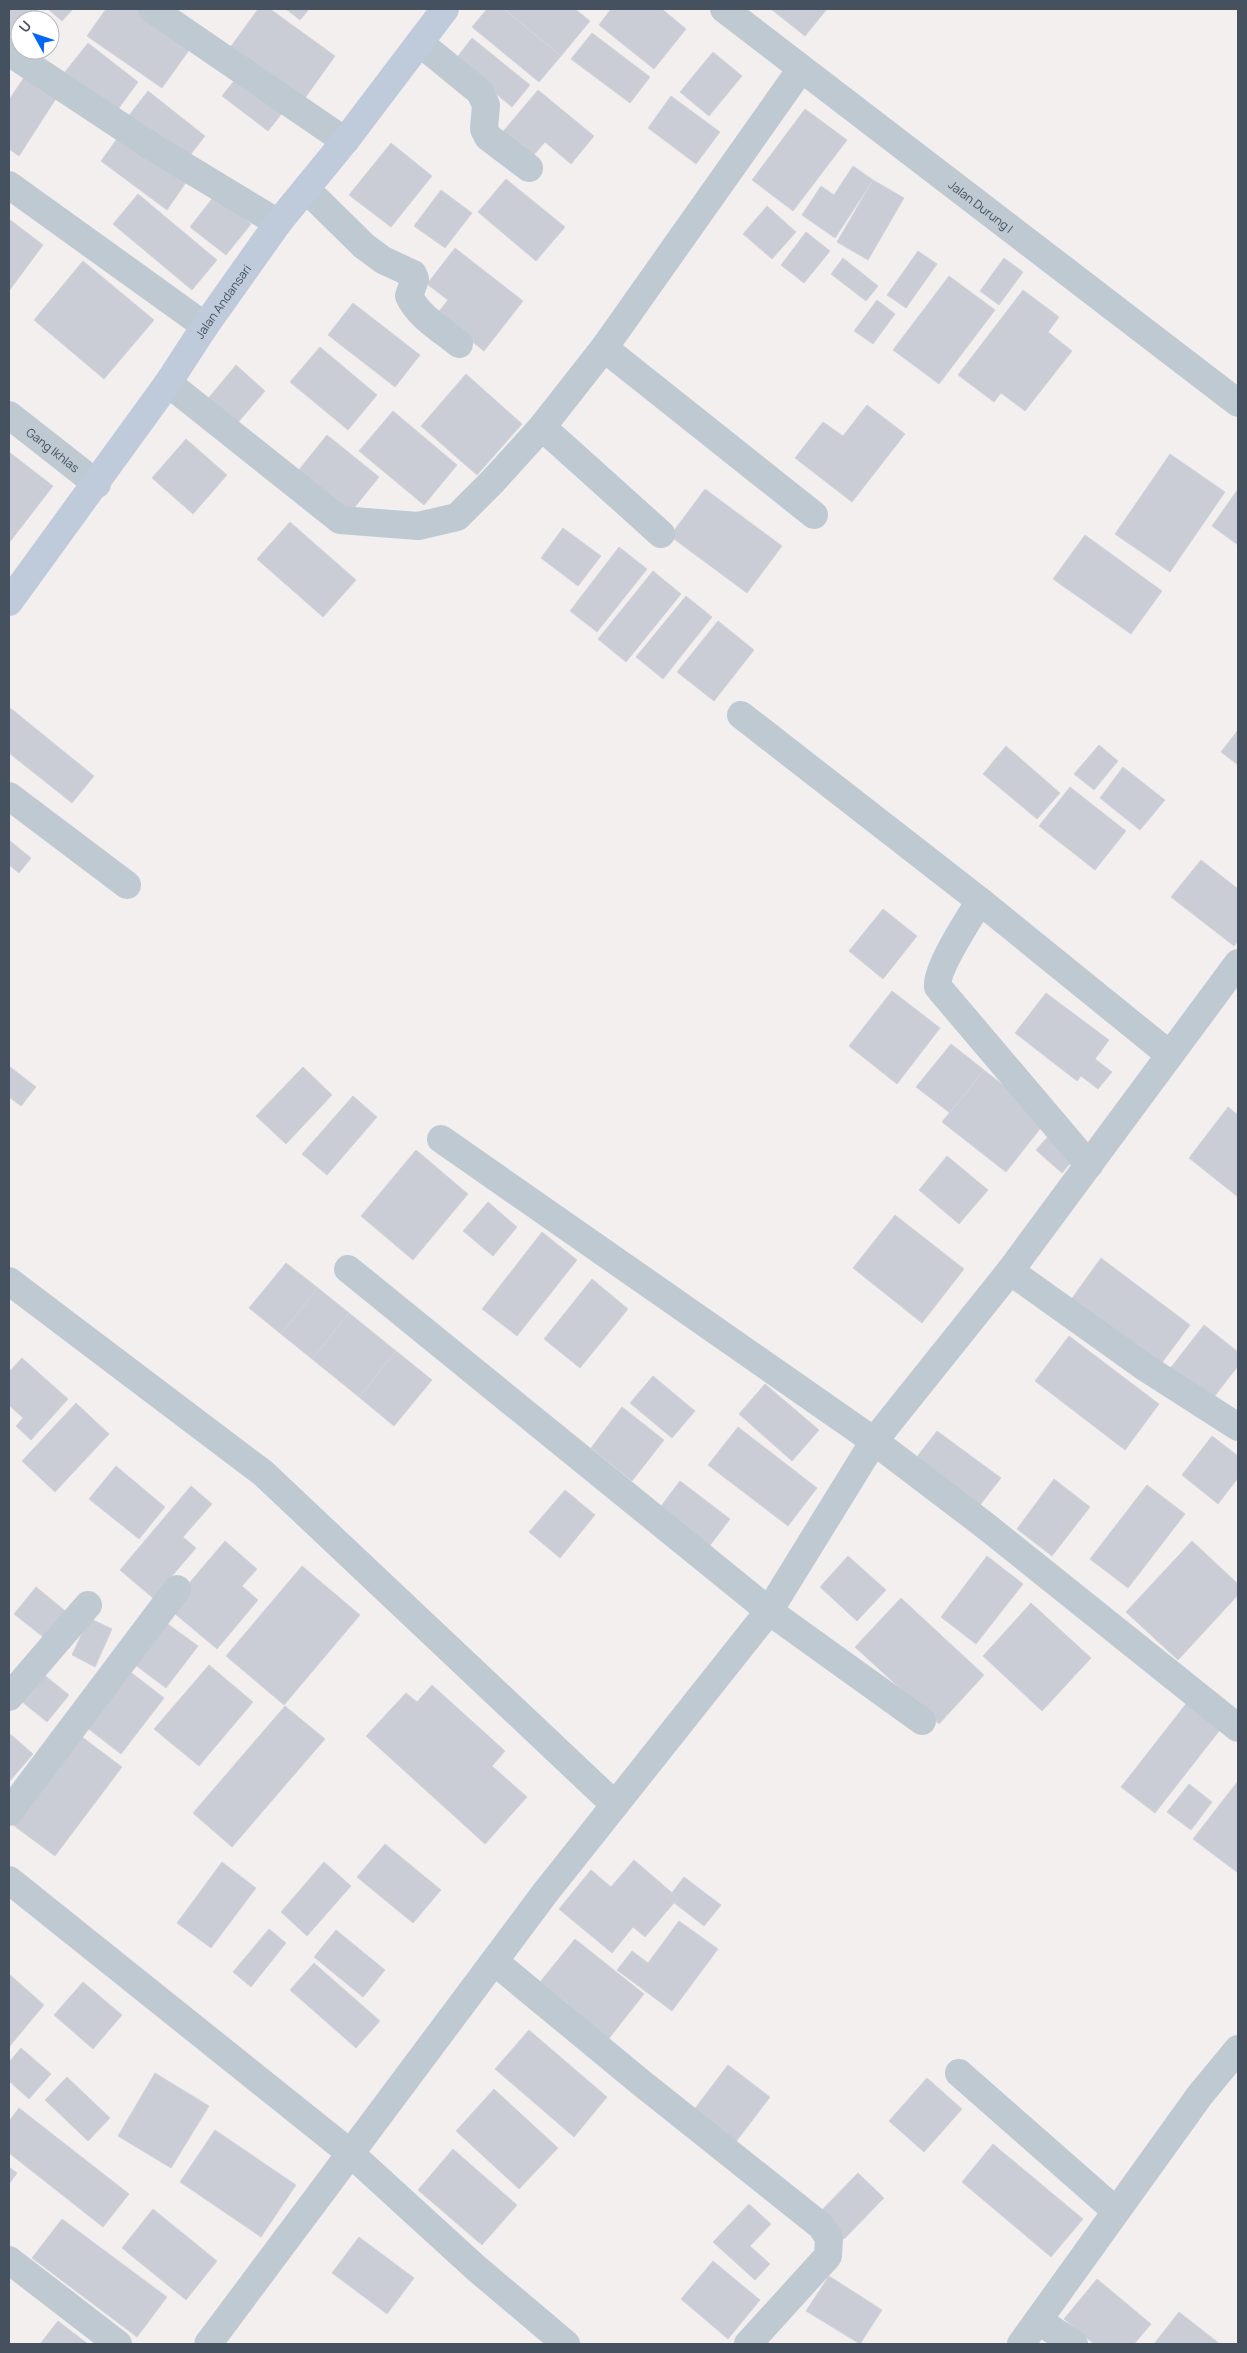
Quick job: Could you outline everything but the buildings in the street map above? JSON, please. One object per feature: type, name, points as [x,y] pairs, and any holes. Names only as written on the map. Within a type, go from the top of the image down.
[{"type":"street","points":[[152,9],[346,141]]},
{"type":"street","name":"Jalan Durung I","points":[[724,9],[1238,403]]},
{"type":"street","name":"Jalan Andansari","points":[[9,602],[97,484],[168,384],[205,326],[278,223],[346,141],[420,43],[439,11]]},
{"type":"street","points":[[420,43],[480,92],[486,105],[484,129],[488,137],[529,168]]},
{"type":"street","points":[[9,52],[152,146],[278,223]]},
{"type":"street","points":[[168,384],[340,520],[418,526],[457,517],[542,427],[604,348],[801,69]]},
{"type":"street","points":[[9,185],[205,326]]},
{"type":"street","points":[[306,189],[364,246],[383,260],[413,274],[415,279],[409,296],[411,302],[417,310],[459,344]]},
{"type":"street","points":[[604,348],[814,515]]},
{"type":"street","name":"Gang Ikhlas","points":[[9,415],[97,484]]},
{"type":"street","points":[[542,427],[661,534]]},
{"type":"street","points":[[741,715],[980,901],[1170,1055]]},
{"type":"street","points":[[9,796],[127,885]]},
{"type":"street","points":[[980,901],[962,929],[939,975],[938,987],[1089,1165]]},
{"type":"street","points":[[208,2344],[495,1962],[545,1892],[769,1611],[874,1440],[1010,1271],[1238,963]]},
{"type":"street","points":[[441,1139],[874,1440],[987,1527],[1238,1728]]},
{"type":"street","points":[[348,1269],[769,1611],[922,1721]]},
{"type":"street","points":[[1010,1271],[1146,1368],[1238,1427]]},
{"type":"street","points":[[9,1281],[263,1473],[615,1805]]},
{"type":"street","points":[[9,1812],[177,1589]]},
{"type":"street","points":[[9,1696],[88,1605]]},
{"type":"street","points":[[9,1880],[350,2153],[476,2268],[566,2344]]},
{"type":"street","points":[[495,1962],[639,2081],[821,2226],[829,2238],[828,2256],[748,2344]]},
{"type":"street","points":[[1021,2344],[1200,2095],[1238,2049]]},
{"type":"street","points":[[959,2073],[1116,2211]]},
{"type":"street","points":[[9,2260],[118,2344]]},
{"type":"street","points":[[1038,2321],[1074,2344]]}]
